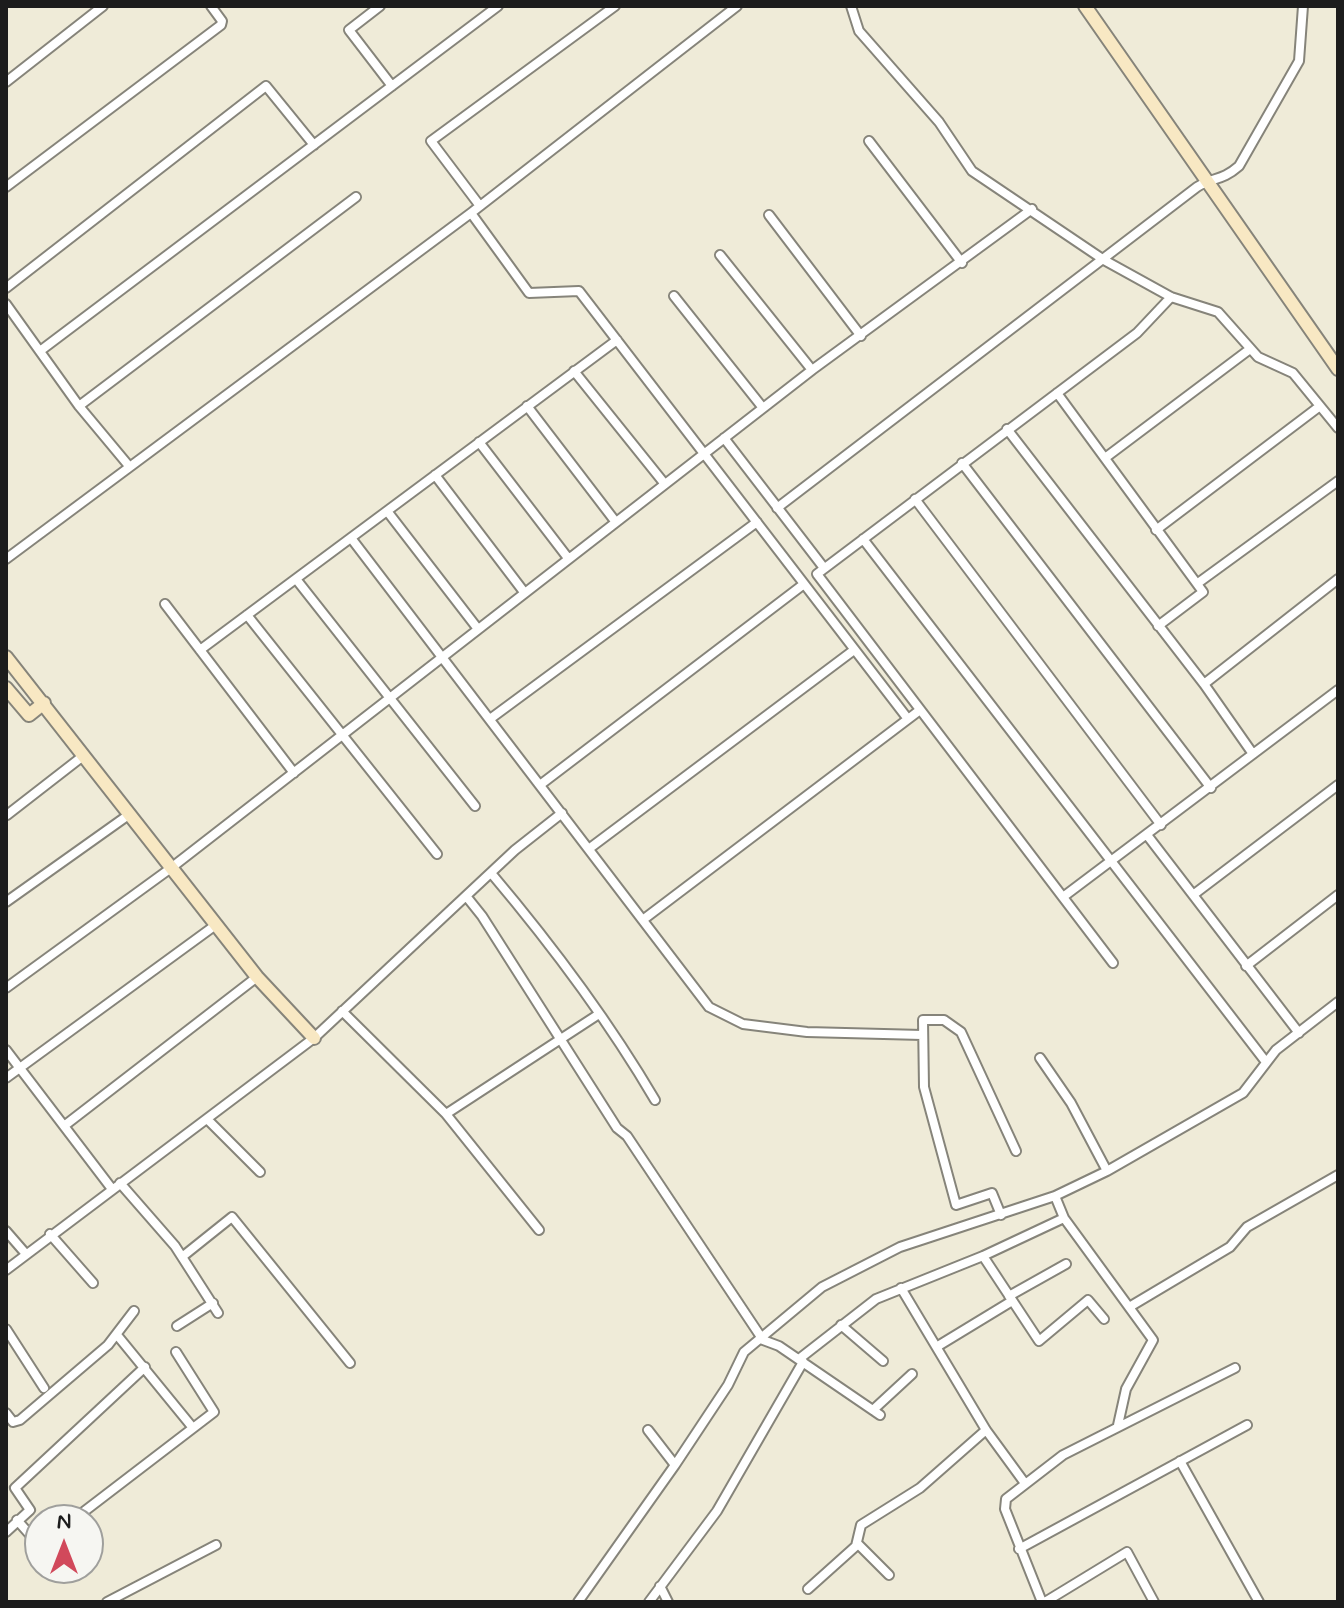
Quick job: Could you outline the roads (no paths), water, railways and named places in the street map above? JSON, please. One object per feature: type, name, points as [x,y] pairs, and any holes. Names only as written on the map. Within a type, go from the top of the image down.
[{"type":"street","points":[[6,82],[103,6]]},
{"type":"street","points":[[6,187],[221,25],[222,21],[211,6]]},
{"type":"street","points":[[380,6],[349,30],[392,86]]},
{"type":"street","points":[[40,351],[498,6]]},
{"type":"street","points":[[480,206],[431,141],[615,6]]},
{"type":"street","points":[[6,559],[471,213],[737,6]]},
{"type":"street","points":[[851,6],[859,31],[939,122],[972,171],[1104,260],[1171,297],[1218,312],[1250,349],[1293,373],[1338,428]]},
{"type":"street","points":[[1085,6],[1202,184],[1338,369]]},
{"type":"street","points":[[777,508],[1202,184],[1224,179],[1239,166],[1299,61],[1303,6]]},
{"type":"street","points":[[6,288],[266,86],[314,145]]},
{"type":"street","points":[[869,141],[962,263]]},
{"type":"street","points":[[79,406],[356,197]]},
{"type":"street","points":[[6,988],[171,868],[812,370],[1032,209]]},
{"type":"street","points":[[471,213],[529,293],[579,291],[908,719]]},
{"type":"street","points":[[769,215],[861,336]]},
{"type":"street","points":[[720,255],[812,370]]},
{"type":"street","points":[[674,296],[763,408]]},
{"type":"street","points":[[1113,963],[818,577],[824,568],[1137,333],[1171,297]]},
{"type":"street","points":[[6,304],[79,406],[129,466]]},
{"type":"street","points":[[200,650],[617,340]]},
{"type":"street","points":[[1105,458],[1250,349]]},
{"type":"street","points":[[574,371],[664,483]]},
{"type":"street","points":[[1057,393],[1203,592],[1158,626]]},
{"type":"street","points":[[527,406],[615,521]]},
{"type":"street","points":[[1156,530],[1320,406]]},
{"type":"street","points":[[1007,429],[1204,684],[1253,754]]},
{"type":"street","points":[[724,438],[824,568]]},
{"type":"street","points":[[479,442],[568,558]]},
{"type":"street","points":[[962,463],[1211,788]]},
{"type":"street","points":[[435,475],[524,592]]},
{"type":"street","points":[[1198,583],[1338,481]]},
{"type":"street","points":[[915,499],[1161,825]]},
{"type":"street","points":[[387,511],[478,629]]},
{"type":"street","points":[[490,719],[757,522]]},
{"type":"street","points":[[351,538],[709,1007],[743,1024],[807,1032],[922,1035]]},
{"type":"street","points":[[863,539],[1266,1062]]},
{"type":"street","points":[[296,579],[475,806]]},
{"type":"street","points":[[1204,684],[1338,579]]},
{"type":"street","points":[[540,785],[804,584]]},
{"type":"street","points":[[165,604],[294,773]]},
{"type":"street","points":[[247,615],[437,854]]},
{"type":"street","points":[[590,848],[854,650]]},
{"type":"street","points":[[6,657],[127,816],[257,977],[314,1038]]},
{"type":"street","points":[[6,688],[29,715],[44,703]]},
{"type":"street","points":[[1063,897],[1338,690]]},
{"type":"street","points":[[644,919],[920,710]]},
{"type":"street","points":[[7,815],[83,756]]},
{"type":"street","points":[[1193,895],[1338,785]]},
{"type":"street","points":[[6,1270],[314,1038],[491,873],[562,813]]},
{"type":"street","points":[[6,902],[127,816]]},
{"type":"street","points":[[1147,835],[1299,1033]]},
{"type":"street","points":[[491,873],[624,1047],[655,1100]]},
{"type":"street","points":[[1246,966],[1338,895]]},
{"type":"street","points":[[466,896],[763,1340],[801,1360],[876,1412],[912,1374]]},
{"type":"street","points":[[6,1078],[217,924]]},
{"type":"street","points":[[64,1126],[257,977]]},
{"type":"street","points":[[578,1602],[675,1465],[728,1385],[744,1352],[763,1340],[822,1287],[863,1263],[900,1247],[1055,1196],[1107,1171],[1229,1102],[1251,1085],[1266,1062],[1338,1002]]},
{"type":"street","points":[[342,1011],[446,1114],[539,1230]]},
{"type":"street","points":[[446,1114],[599,1014]]},
{"type":"street","points":[[1001,1215],[992,1193],[956,1205],[943,1165],[940,1135],[927,1104],[923,1020],[932,1017],[953,1024],[961,1032],[1016,1151]]},
{"type":"street","points":[[6,1050],[64,1126],[182,1257],[218,1313]]},
{"type":"street","points":[[1040,1058],[1071,1103],[1107,1171]]},
{"type":"street","points":[[207,1119],[260,1172]]},
{"type":"street","points":[[1131,1306],[1230,1247],[1247,1227],[1338,1175]]},
{"type":"street","points":[[1055,1196],[1064,1218],[1153,1340],[1126,1389],[1118,1425]]},
{"type":"street","points":[[182,1257],[232,1217],[350,1363]]},
{"type":"street","points":[[649,1602],[717,1511],[801,1360],[876,1299],[983,1256],[1064,1218]]},
{"type":"street","points":[[6,1231],[26,1254]]},
{"type":"street","points":[[50,1234],[93,1283]]},
{"type":"street","points":[[983,1256],[1039,1341],[1087,1301],[1104,1319]]},
{"type":"street","points":[[938,1346],[1066,1264]]},
{"type":"street","points":[[901,1288],[986,1430],[1024,1482]]},
{"type":"street","points":[[177,1326],[213,1303]]},
{"type":"street","points":[[6,1413],[16,1423],[117,1335],[134,1311]]},
{"type":"street","points":[[841,1325],[883,1361]]},
{"type":"street","points":[[6,1329],[44,1388]]},
{"type":"street","points":[[117,1335],[193,1428]]},
{"type":"street","points":[[94,1504],[215,1410],[176,1352]]},
{"type":"street","points":[[10,1524],[30,1508],[15,1488],[145,1367]]},
{"type":"street","points":[[1154,1602],[1127,1552],[1044,1602],[1019,1549],[1005,1509],[1006,1499],[1024,1482],[1063,1455],[1235,1368]]},
{"type":"street","points":[[1019,1549],[1247,1425]]},
{"type":"street","points":[[648,1430],[675,1465]]},
{"type":"street","points":[[808,1589],[857,1543],[861,1525],[920,1488],[986,1430]]},
{"type":"street","points":[[1180,1461],[1259,1602]]},
{"type":"street","points":[[857,1543],[889,1575]]},
{"type":"street","points":[[107,1602],[216,1545]]},
{"type":"street","points":[[660,1586],[668,1602]]}]
